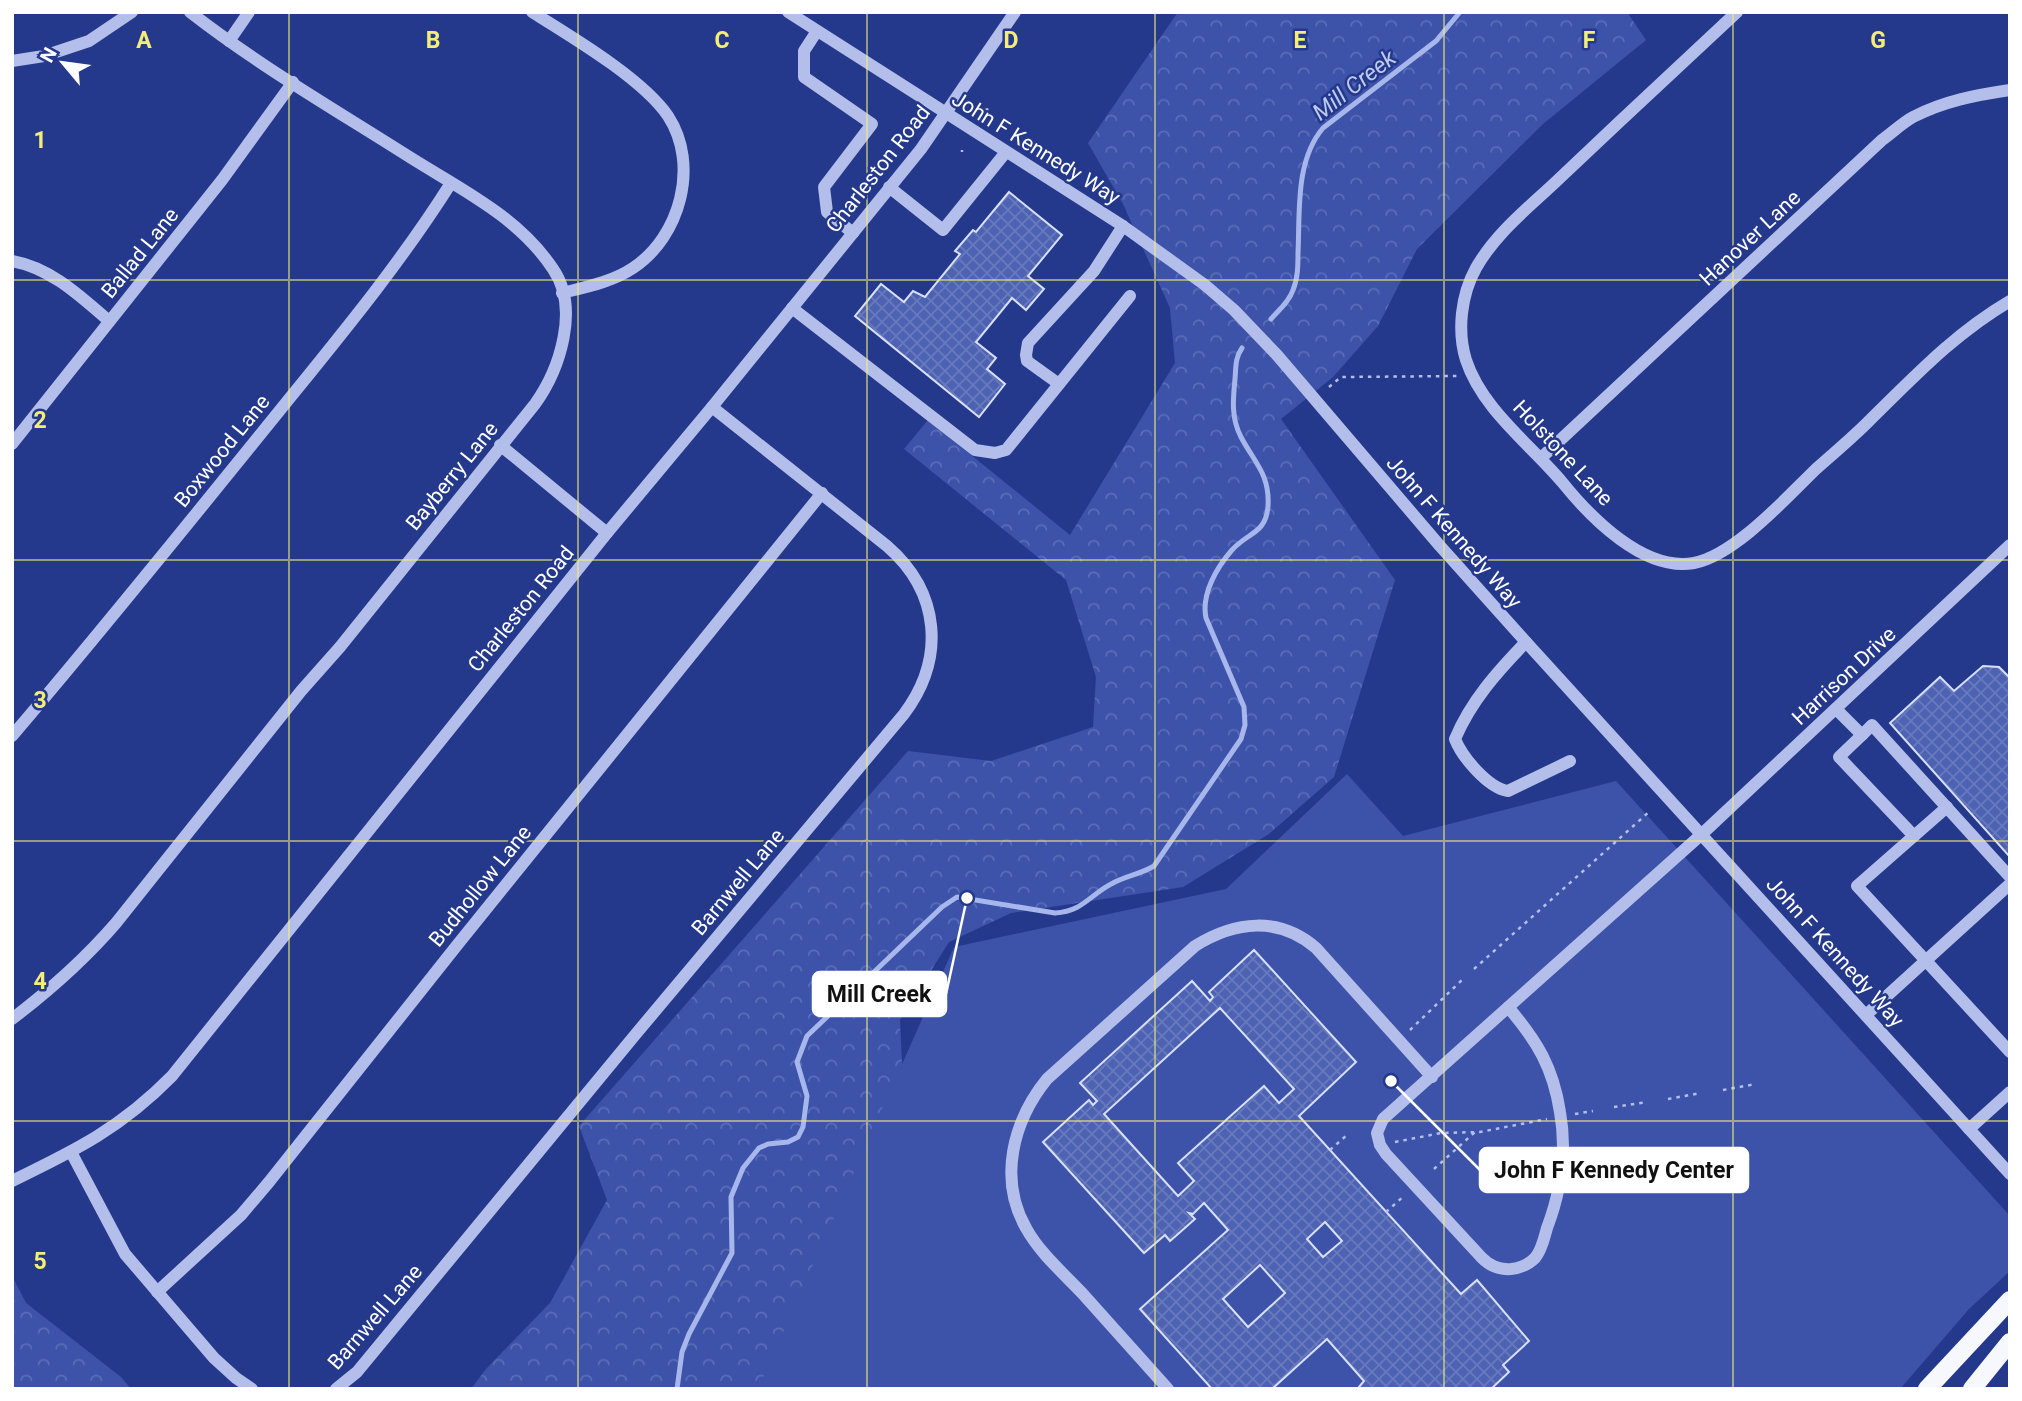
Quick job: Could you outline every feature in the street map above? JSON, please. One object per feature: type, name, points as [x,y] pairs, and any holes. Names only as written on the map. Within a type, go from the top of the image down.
[{"type":"main road","points":[[1927,1389],[2010,1300]]},
{"type":"main road","points":[[1972,1389],[2010,1342]]},
{"type":"street","points":[[12,61],[67,50],[89,41],[132,12]]},
{"type":"street","name":"Bayberry Lane","points":[[12,1019],[54,986],[116,923],[542,394],[559,363],[564,340],[562,293],[555,271],[523,231],[229,41],[190,12]]},
{"type":"street","points":[[229,41],[249,12]]},
{"type":"street","points":[[533,12],[597,55],[652,98],[667,115],[678,134],[683,157],[680,202],[673,222],[648,256],[632,269],[614,278],[562,293]]},
{"type":"street","name":"John F Kennedy Way","points":[[788,12],[1123,226],[1205,285],[1264,340],[1525,642],[2010,1174]]},
{"type":"street","name":"Charleston Road","points":[[12,1181],[71,1152],[123,1121],[172,1076],[607,533],[853,233],[946,114],[1015,12]]},
{"type":"street","name":"Holstone Lane","points":[[1737,12],[1541,195],[1488,249],[1474,271],[1465,295],[1461,320],[1463,346],[1472,376],[1498,412],[1567,489],[1608,529],[1646,557],[1669,564],[1692,563],[1713,557],[1757,524],[1800,486],[1929,360],[1977,320],[2010,300]]},
{"type":"street","points":[[817,31],[804,51],[804,77],[872,124],[824,187],[827,212],[853,233]]},
{"type":"street","name":"Ballad Lane","points":[[12,444],[222,180],[293,82]]},
{"type":"street","name":"Hanover Lane","points":[[1541,458],[1882,140],[1911,118],[1940,106],[1968,96],[2010,90]]},
{"type":"street","points":[[889,187],[943,230],[1006,152]]},
{"type":"street","name":"Boxwood Lane","points":[[12,736],[362,311],[418,236],[451,183]]},
{"type":"street","points":[[1059,384],[1027,361],[1028,343],[1094,271],[1123,226]]},
{"type":"street","points":[[12,261],[57,280],[109,321]]},
{"type":"street","points":[[792,308],[975,450],[995,453],[1006,450],[1130,296]]},
{"type":"street","name":"Barnwell Lane","points":[[336,1389],[357,1372],[904,715],[921,689],[932,642],[928,607],[916,578],[899,556],[712,407]]},
{"type":"street","points":[[500,445],[607,533]]},
{"type":"street","name":"Budhollow Lane","points":[[157,1292],[241,1214],[269,1182],[822,493]]},
{"type":"street","name":"Harrison Drive","points":[[1508,1007],[1533,1037],[1545,1059],[1555,1087],[1563,1134],[1563,1160],[1553,1213],[1541,1248],[1526,1265],[1506,1269],[1488,1264],[1381,1148],[1377,1133],[1383,1119],[1432,1077],[1508,1007],[1702,834],[2010,545]]},
{"type":"street","points":[[1525,642],[1492,678],[1462,722],[1455,739],[1459,749],[1491,785],[1499,790],[1508,791],[1570,761]]},
{"type":"street","points":[[1837,710],[1862,735]]},
{"type":"street","points":[[1914,836],[1839,757],[1872,725],[2010,877]]},
{"type":"street","points":[[1947,807],[1857,886],[2010,1052]]},
{"type":"street","points":[[1866,1015],[2010,884]]},
{"type":"street","points":[[1168,1389],[1037,1244],[1019,1216],[1011,1186],[1011,1157],[1031,1101],[1048,1079],[1195,946],[1221,932],[1258,924],[1284,929],[1307,940],[1432,1077]]},
{"type":"street","points":[[1969,1129],[2010,1092]]},
{"type":"street","points":[[71,1152],[125,1254],[214,1358],[252,1389]]},
{"type":"path","points":[[1329,387],[1341,377],[1472,376]]},
{"type":"path","points":[[1474,968],[1650,811]]},
{"type":"path","points":[[1406,1034],[1463,979]]},
{"type":"path","points":[[1723,1090],[1756,1084]]},
{"type":"path","points":[[1668,1098],[1701,1093]]},
{"type":"path","points":[[1614,1107],[1647,1102]]},
{"type":"path","points":[[1573,1114],[1593,1111]]},
{"type":"path","points":[[1391,1143],[1441,1133],[1475,1132],[1547,1119]]},
{"type":"path","points":[[1433,1169],[1475,1132]]},
{"type":"path","points":[[1330,1150],[1346,1135]]},
{"type":"path","points":[[1386,1212],[1408,1193]]},
{"type":"green space","points":[[1178,12],[1627,12],[1646,40],[1543,124],[1417,249],[1378,326],[1333,377],[1281,419],[1395,580],[1334,777],[1269,834],[1183,887],[1011,913],[949,942],[900,1020],[909,1218],[867,1389],[471,1389],[486,1369],[550,1303],[607,1200],[579,1126],[908,751],[991,761],[1093,727],[1096,677],[1066,580],[904,449],[928,420],[1070,535],[1175,363],[1170,308],[1123,204],[1088,143]]},
{"type":"green space","points":[[1347,774],[1403,836],[1616,781],[2010,1216],[2010,1271],[1969,1309],[1900,1389],[758,1389],[954,947],[1226,889]]},
{"type":"green space","points":[[12,1276],[26,1303],[121,1377],[131,1389],[12,1389]]},
{"type":"building","points":[[1009,192],[1062,235],[1028,276],[1044,289],[1026,310],[1012,298],[976,342],[996,358],[987,369],[1005,384],[979,417],[855,316],[881,284],[904,302],[913,291],[925,297],[960,254],[955,251],[973,230],[976,232]]},
{"type":"building","points":[[1983,666],[1999,667],[2010,678],[2009,856],[1890,723],[1940,677],[1954,691]]},
{"type":"building","points":[[1254,950],[1356,1062],[1299,1116],[1461,1294],[1477,1280],[1529,1341],[1503,1365],[1509,1372],[1491,1389],[1360,1389],[1364,1381],[1327,1339],[1272,1389],[1212,1389],[1140,1309],[1228,1230],[1204,1203],[1193,1214],[1189,1213],[1195,1219],[1170,1241],[1165,1235],[1144,1253],[1043,1142],[1089,1100],[1093,1105],[1097,1101],[1080,1083],[1192,981],[1210,1001],[1213,997],[1209,992]],"holes":[[[1220,1008],[1294,1089],[1279,1103],[1264,1086],[1178,1163],[1194,1181],[1178,1196],[1104,1114]],[[1325,1222],[1342,1241],[1323,1257],[1307,1239]],[[1260,1265],[1285,1293],[1248,1327],[1223,1299]]]},
{"type":"waterway","name":"Mill Creek","points":[[1271,319],[1284,306],[1296,281],[1303,171],[1314,141],[1323,128],[1436,41],[1460,12]]},
{"type":"waterway","name":"Mill Creek","points":[[677,1389],[682,1352],[689,1334],[732,1253],[731,1197],[743,1168],[759,1148],[788,1142],[798,1137],[803,1127],[807,1096],[797,1062],[807,1036],[942,907],[957,897],[1055,913],[1065,912],[1080,906],[1113,883],[1154,866],[1241,739],[1245,725],[1244,707],[1206,618],[1205,609],[1208,590],[1221,564],[1238,544],[1260,527],[1267,515],[1268,495],[1264,477],[1241,437],[1234,416],[1236,367],[1242,348]]},
{"type":"place","name":"Mill Creek","points":[[967,898]]},
{"type":"place","name":"John F Kennedy Center","points":[[1391,1081]]}]
